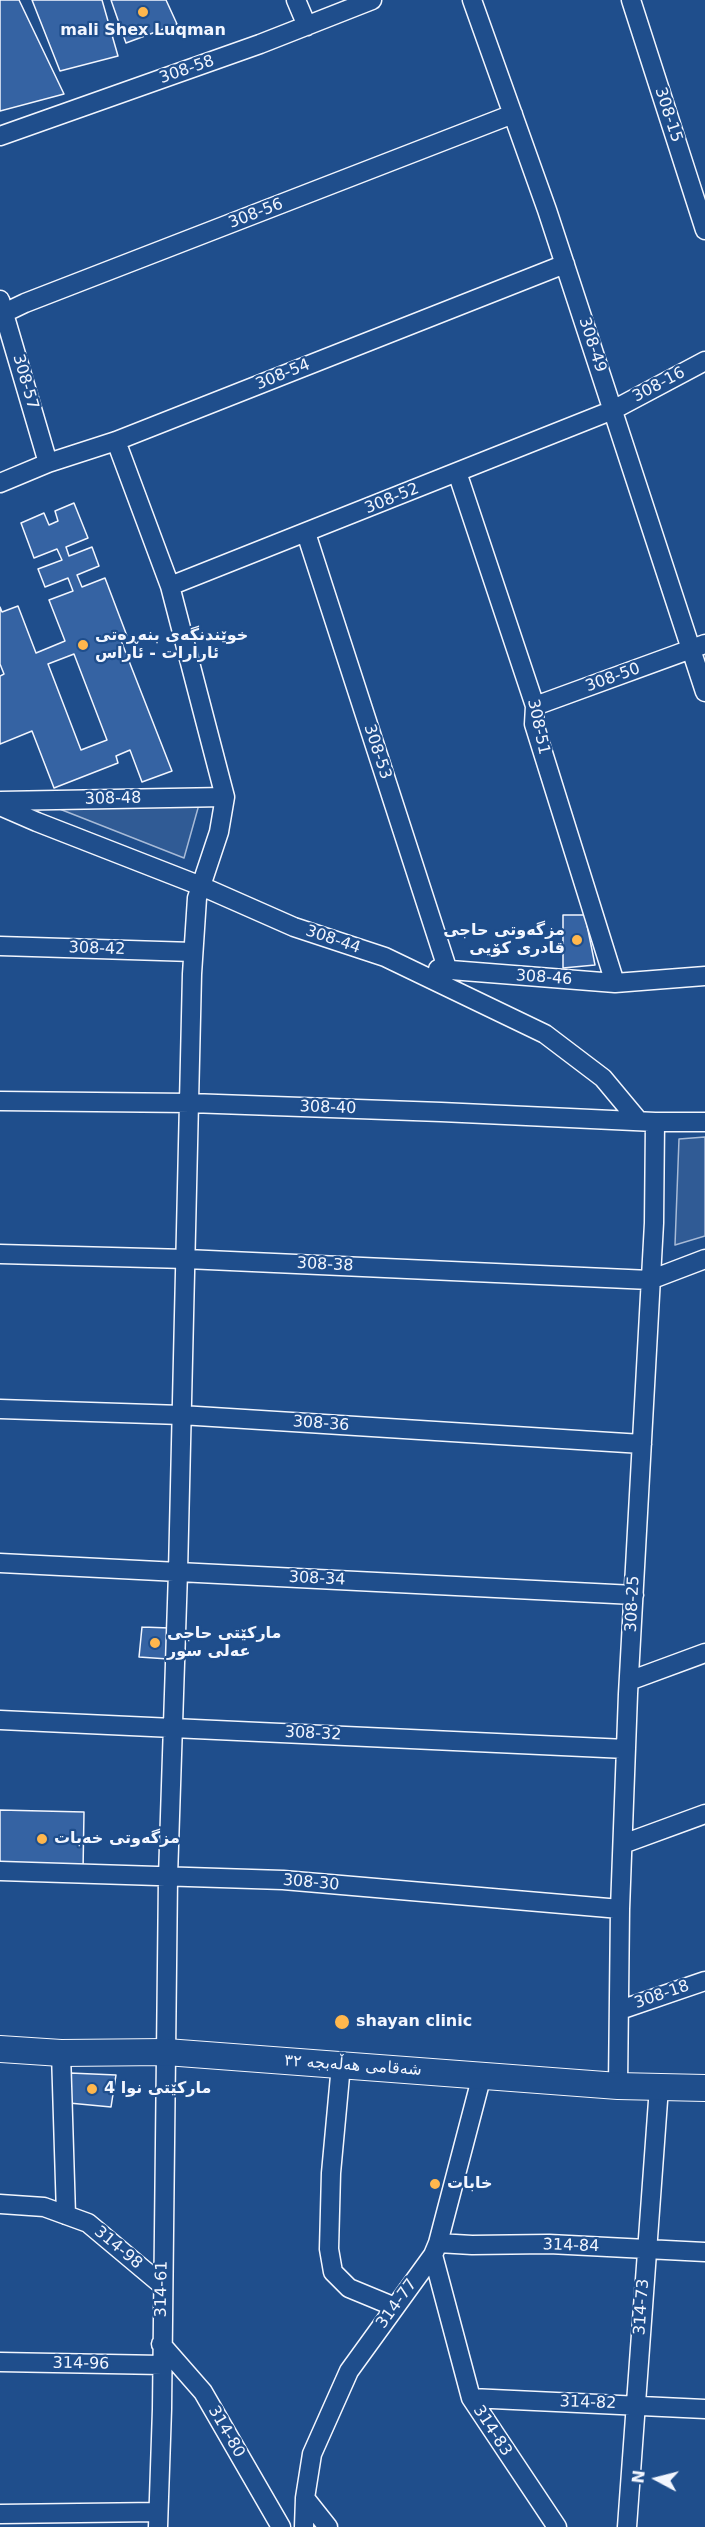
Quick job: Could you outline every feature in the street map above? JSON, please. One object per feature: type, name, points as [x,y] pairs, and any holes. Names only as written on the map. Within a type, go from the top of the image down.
[{"type":"street","points":[[296,0],[307,26]]},
{"type":"street","name":"308-58","points":[[0,136],[307,26],[372,0]]},
{"type":"street","name":"308-49","points":[[472,0],[565,264],[613,410],[698,647],[705,692]]},
{"type":"street","name":"308-15","points":[[631,0],[705,230]]},
{"type":"street","name":"308-56","points":[[1,309],[25,303],[513,114]]},
{"type":"street","name":"308-54","points":[[0,483],[48,463],[116,441],[565,264]]},
{"type":"street","name":"308-57","points":[[1,309],[48,463]]},
{"type":"street","name":"308-16","points":[[613,410],[705,361]]},
{"type":"street","name":"308-52","points":[[170,586],[613,410]]},
{"type":"street","points":[[116,441],[170,586],[225,797]]},
{"type":"street","name":"308-51","points":[[457,472],[535,706],[534,724],[615,983]]},
{"type":"street","name":"308-53","points":[[306,532],[448,971]]},
{"type":"street","name":"308-50","points":[[535,706],[698,647]]},
{"type":"street","name":"308-48","points":[[0,801],[225,797]]},
{"type":"street","name":"314-61","points":[[158,2519],[168,1877],[193,952],[197,898],[219,832],[225,797]]},
{"type":"street","name":"308-44","points":[[0,806],[201,886],[294,927],[385,957],[544,1034],[603,1078],[646,1121]]},
{"type":"street","name":"308-42","points":[[0,946],[193,952]]},
{"type":"street","name":"308-46","points":[[385,957],[448,971],[615,983],[705,976]]},
{"type":"street","name":"308-40","points":[[0,1101],[190,1103],[705,1122]]},
{"type":"street","name":"308-25","points":[[618,2085],[620,1909],[626,1749],[650,1280],[646,1121]]},
{"type":"street","name":"308-38","points":[[0,1254],[186,1259],[650,1280]]},
{"type":"street","points":[[650,1280],[705,1259]]},
{"type":"street","name":"308-36","points":[[0,1409],[182,1415],[642,1444]]},
{"type":"street","name":"308-34","points":[[0,1563],[634,1595]]},
{"type":"street","points":[[629,1681],[705,1653]]},
{"type":"street","name":"308-32","points":[[0,1720],[626,1749]]},
{"type":"street","points":[[623,1844],[705,1814]]},
{"type":"street","name":"308-30","points":[[0,1871],[282,1880],[620,1909]]},
{"type":"street","name":"308-18","points":[[620,2010],[705,1981]]},
{"type":"street","name":"شەقامی هەڵەبجە ٣٢","points":[[0,2049],[61,2053],[166,2052],[618,2085],[705,2088]]},
{"type":"street","points":[[61,2053],[66,2215]]},
{"type":"street","points":[[341,2065],[331,2173],[329,2249],[333,2272],[349,2288],[395,2307]]},
{"type":"street","name":"314-77","points":[[304,2527],[305,2498],[312,2454],[349,2371],[435,2249],[482,2075]]},
{"type":"street","name":"314-73","points":[[627,2527],[659,2087]]},
{"type":"street","name":"314-98","points":[[0,2204],[44,2207],[88,2223],[162,2285]]},
{"type":"street","name":"314-84","points":[[435,2249],[549,2244],[705,2252]]},
{"type":"street","name":"314-83","points":[[435,2249],[471,2398],[557,2527]]},
{"type":"street","name":"314-80","points":[[161,2344],[203,2392],[281,2527]]},
{"type":"street","name":"314-96","points":[[0,2362],[162,2365]]},
{"type":"street","name":"314-82","points":[[471,2398],[705,2409]]},
{"type":"street","points":[[305,2498],[328,2527]]},
{"type":"street","points":[[0,2514],[158,2519]]},
{"type":"shaded area","points":[[200,801],[184,858],[57,808]]},
{"type":"shaded area","points":[[705,1137],[705,1236],[675,1245],[679,1139]]},
{"type":"building","points":[[0,0],[19,0],[64,94],[0,111]]},
{"type":"building","points":[[32,0],[102,0],[118,56],[60,71]]},
{"type":"building","name":"mali Shex Luqman","points":[[111,0],[166,0],[177,24],[126,43]]},
{"type":"building","points":[[74,503],[88,538],[66,547],[69,556],[92,547],[99,566],[77,575],[82,587],[105,578],[127,636],[120,638],[172,771],[142,782],[130,750],[116,756],[118,763],[54,788],[32,731],[0,744],[0,676],[4,674],[0,664],[0,607],[2,612],[18,606],[36,653],[65,641],[49,600],[73,591],[68,578],[45,587],[38,569],[62,560],[57,549],[34,558],[21,523],[44,513],[49,525],[58,521],[55,511]],"holes":[[[74,654],[107,740],[81,750],[48,664]]]},
{"type":"building","name":"مزگەوتی حاجی قادری کۆیی","points":[[563,915],[585,915],[595,965],[563,968]]},
{"type":"building","name":"مارکێتی حاجی عەلی سور","points":[[142,1627],[170,1628],[168,1659],[139,1657]]},
{"type":"building","name":"مزگەوتی خەبات","points":[[0,1810],[84,1812],[83,1871],[0,1865]]},
{"type":"building","name":"مارکێتی نوا 4","points":[[70,2073],[116,2075],[111,2107],[69,2103]]},
{"type":"place","name":"mali Shex Luqman","points":[[143,12]]},
{"type":"place","name":"خوێندنگەی بنەڕەتی ئارارات - ئاراس","points":[[83,645]]},
{"type":"place","name":"مزگەوتی حاجی قادری کۆیی","points":[[577,940]]},
{"type":"place","name":"مارکێتی حاجی عەلی سور","points":[[155,1643]]},
{"type":"place","name":"مزگەوتی خەبات","points":[[42,1839]]},
{"type":"place","name":"shayan clinic","points":[[342,2022]]},
{"type":"place","name":"مارکێتی نوا 4","points":[[92,2089]]},
{"type":"place","name":"خابات","points":[[435,2184]]}]
